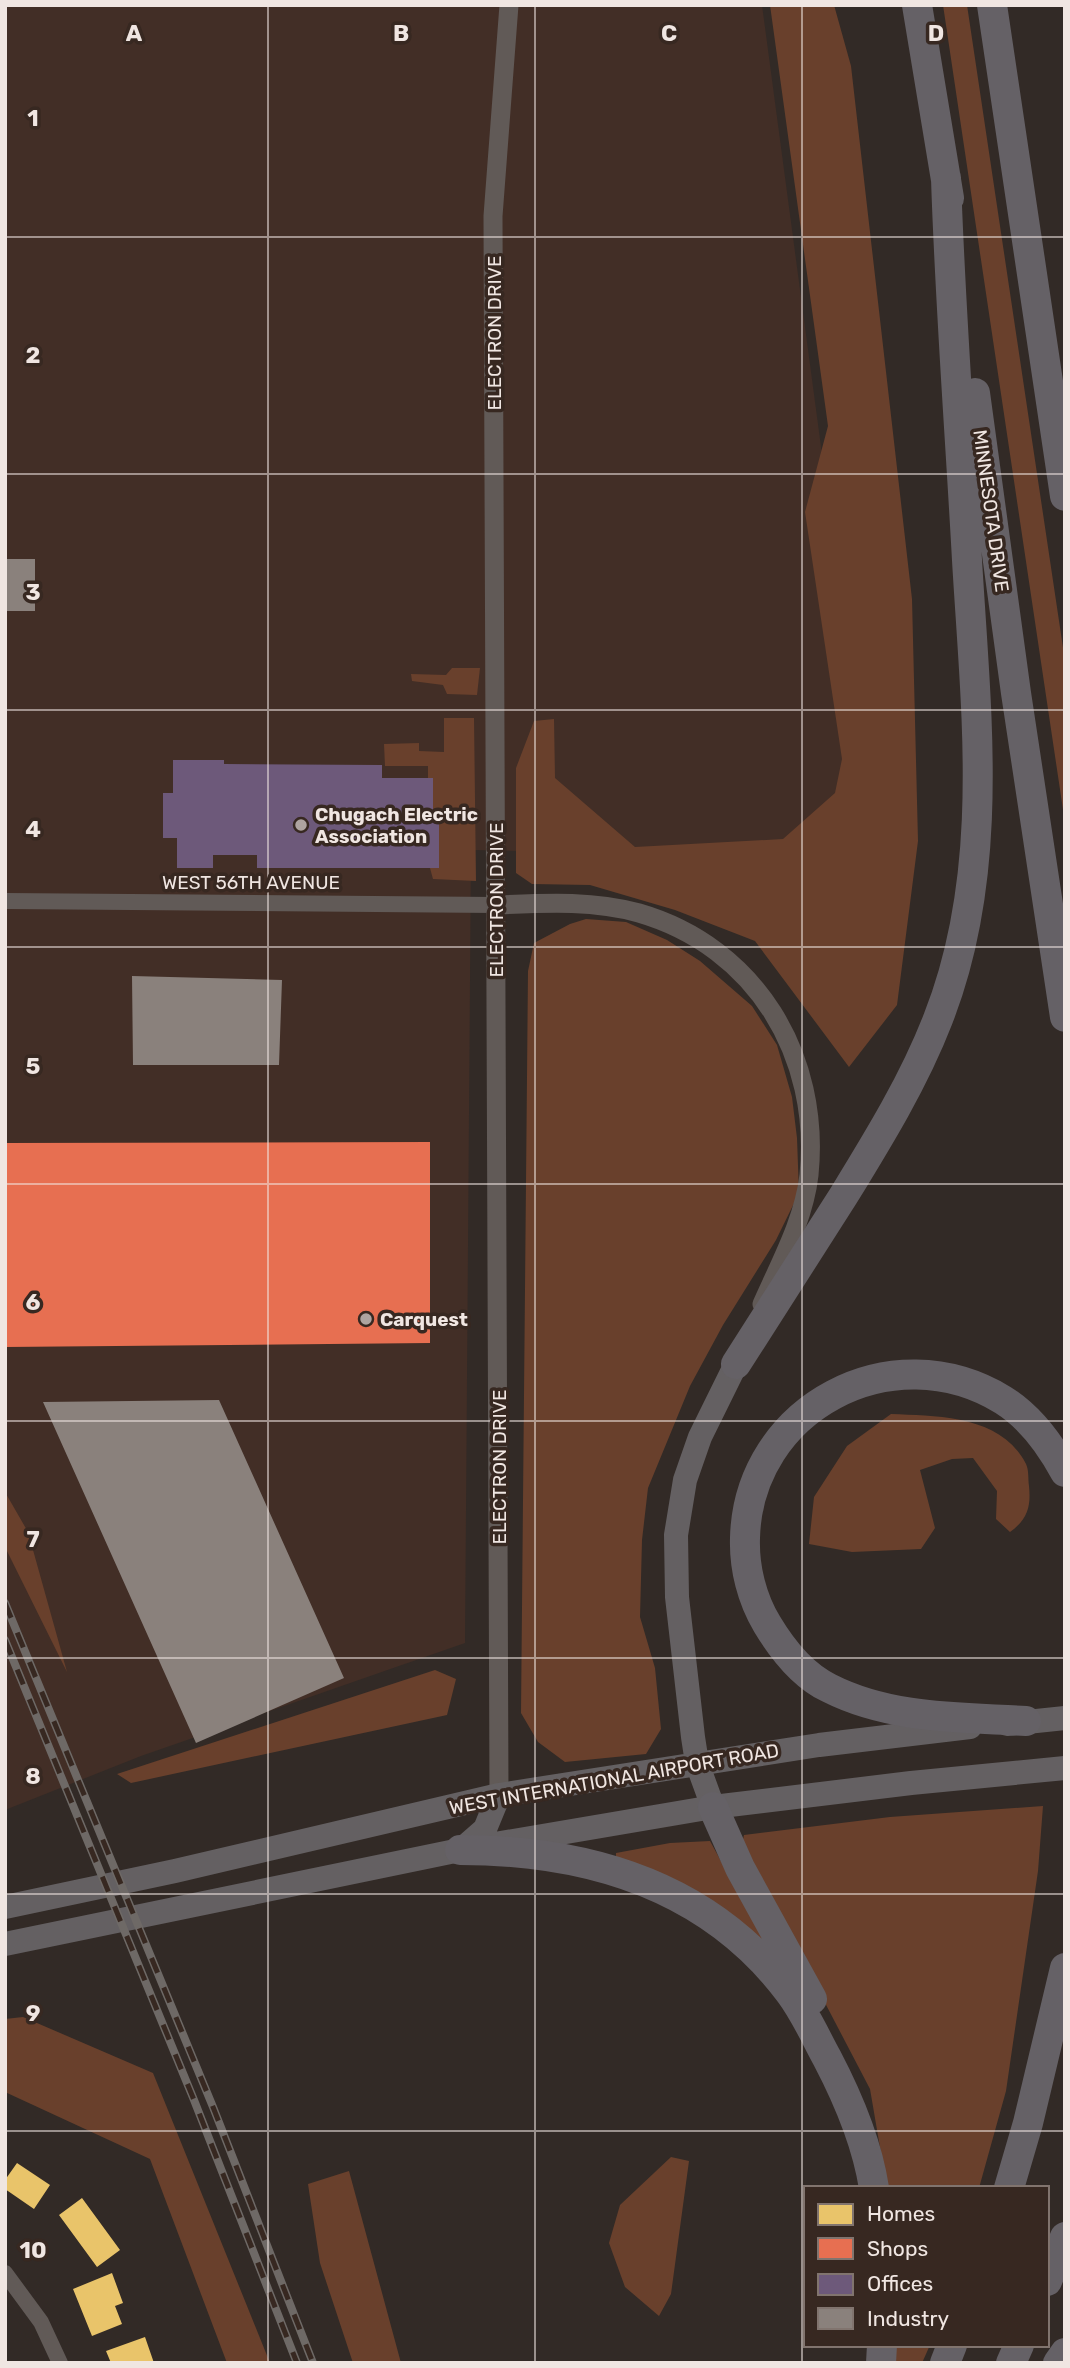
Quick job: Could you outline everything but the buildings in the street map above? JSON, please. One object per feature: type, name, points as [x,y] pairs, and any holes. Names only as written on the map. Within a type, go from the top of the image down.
[{"type":"highway","name":"MINNESOTA DRIVE","points":[[917,5],[946,178],[1014,680],[1065,1017]]},
{"type":"highway","points":[[992,5],[1065,496]]},
{"type":"highway","points":[[1015,157],[1065,396]]},
{"type":"highway","points":[[736,1364],[817,1239],[913,1077],[939,1016],[965,924],[974,868],[978,768],[962,465],[950,313],[946,178]]},
{"type":"highway","points":[[1026,1721],[905,1713],[861,1702],[826,1687],[798,1665],[778,1642],[761,1614],[750,1584],[745,1552],[746,1521],[754,1487],[771,1452],[789,1428],[814,1406],[837,1391],[868,1380],[898,1375],[928,1375],[957,1380],[983,1389],[1005,1401],[1025,1417],[1048,1443],[1065,1472]]},
{"type":"highway","points":[[713,1807],[740,1868],[813,2000],[849,2076],[861,2110],[863,2141]]},
{"type":"highway","points":[[460,1850],[504,1850],[598,1867],[667,1890],[716,1921],[767,1965],[792,1995],[839,2081],[863,2141],[874,2186]]},
{"type":"highway","points":[[1010,2186],[1028,2123],[1065,1968]]},
{"type":"highway","points":[[1049,2276],[1065,2237]]},
{"type":"highway","points":[[945,2363],[952,2347]]},
{"type":"highway","points":[[1011,2363],[1018,2347]]},
{"type":"highway","points":[[1058,2363],[1065,2353]]},
{"type":"main road","points":[[713,1807],[697,1763],[677,1597],[676,1535],[685,1480],[700,1437],[736,1364]]},
{"type":"main road","name":"WEST INTERNATIONAL AIRPORT ROAD","points":[[5,1908],[499,1795],[845,1742],[1065,1718]]},
{"type":"main road","points":[[5,1944],[460,1850],[713,1807],[1065,1769]]},
{"type":"main road","points":[[460,1850],[485,1829],[499,1795]]},
{"type":"street","name":"ELECTRON DRIVE","points":[[499,1795],[493,216],[509,5]]},
{"type":"street","name":"WEST 56TH AVENUE","points":[[5,901],[496,905]]},
{"type":"street","points":[[496,905],[593,904],[638,913],[673,926],[729,960],[775,1014],[801,1074],[808,1108],[809,1176],[795,1230],[736,1364]]},
{"type":"street","points":[[5,2273],[41,2322],[60,2363]]},
{"type":"shaded area","points":[[5,5],[762,5],[865,776],[801,849],[631,853],[471,850],[465,1643],[141,1756],[5,1810]]},
{"type":"shaded area","points":[[770,5],[834,5],[851,66],[912,599],[918,841],[897,1005],[849,1067],[755,941],[675,910],[590,885],[532,884],[516,873],[516,768],[534,721],[554,719],[555,778],[635,847],[783,839],[835,793],[842,759],[805,512],[828,426]]},
{"type":"shaded area","points":[[943,5],[967,5],[1065,661],[1065,823]]},
{"type":"shaded area","points":[[452,668],[480,668],[477,695],[447,694],[443,685],[412,681],[411,674],[446,675]]},
{"type":"shaded area","points":[[444,718],[474,718],[476,881],[433,879],[430,868],[439,867],[439,813],[433,813],[433,778],[428,778],[428,766],[385,766],[384,744],[419,743],[419,751],[444,752]]},
{"type":"shaded area","points":[[586,919],[626,922],[667,940],[700,961],[752,1006],[777,1045],[792,1097],[799,1193],[776,1240],[723,1325],[690,1386],[648,1488],[642,1540],[640,1617],[655,1668],[661,1729],[646,1754],[565,1762],[538,1742],[521,1713],[528,971],[534,943],[570,924]]},
{"type":"shaded area","points":[[891,1414],[967,1421],[1001,1436],[1015,1448],[1028,1469],[1029,1500],[1027,1512],[1021,1522],[1010,1532],[996,1519],[997,1491],[973,1458],[952,1459],[920,1470],[935,1528],[921,1549],[852,1552],[809,1544],[814,1497],[847,1446]]},
{"type":"shaded area","points":[[5,1492],[28,1532],[67,1672],[5,1547]]},
{"type":"shaded area","points":[[435,1670],[456,1679],[447,1715],[131,1783],[117,1774]]},
{"type":"shaded area","points":[[1043,1806],[1038,1871],[1006,2091],[980,2186],[887,2186],[870,2089],[742,1844],[744,1835],[890,1817]]},
{"type":"shaded area","points":[[710,1841],[769,1949],[616,1861],[616,1853],[670,1843]]},
{"type":"shaded area","points":[[23,2017],[153,2073],[270,2363],[227,2363],[150,2159],[5,2092],[5,2019]]},
{"type":"shaded area","points":[[671,2157],[689,2161],[671,2294],[659,2316],[625,2287],[609,2243],[620,2205]]},
{"type":"shaded area","points":[[349,2171],[401,2363],[353,2363],[320,2263],[308,2184]]},
{"type":"shaded area","points":[[894,2347],[929,2347],[922,2363],[892,2363]]},
{"type":"railway","points":[[5,1603],[213,2107],[313,2363]]},
{"type":"railway","points":[[5,1640],[194,2100],[297,2363]]},
{"type":"place","name":"Chugach Electric Association","points":[[301,825]]},
{"type":"place","name":"Carquest","points":[[366,1319]]}]
